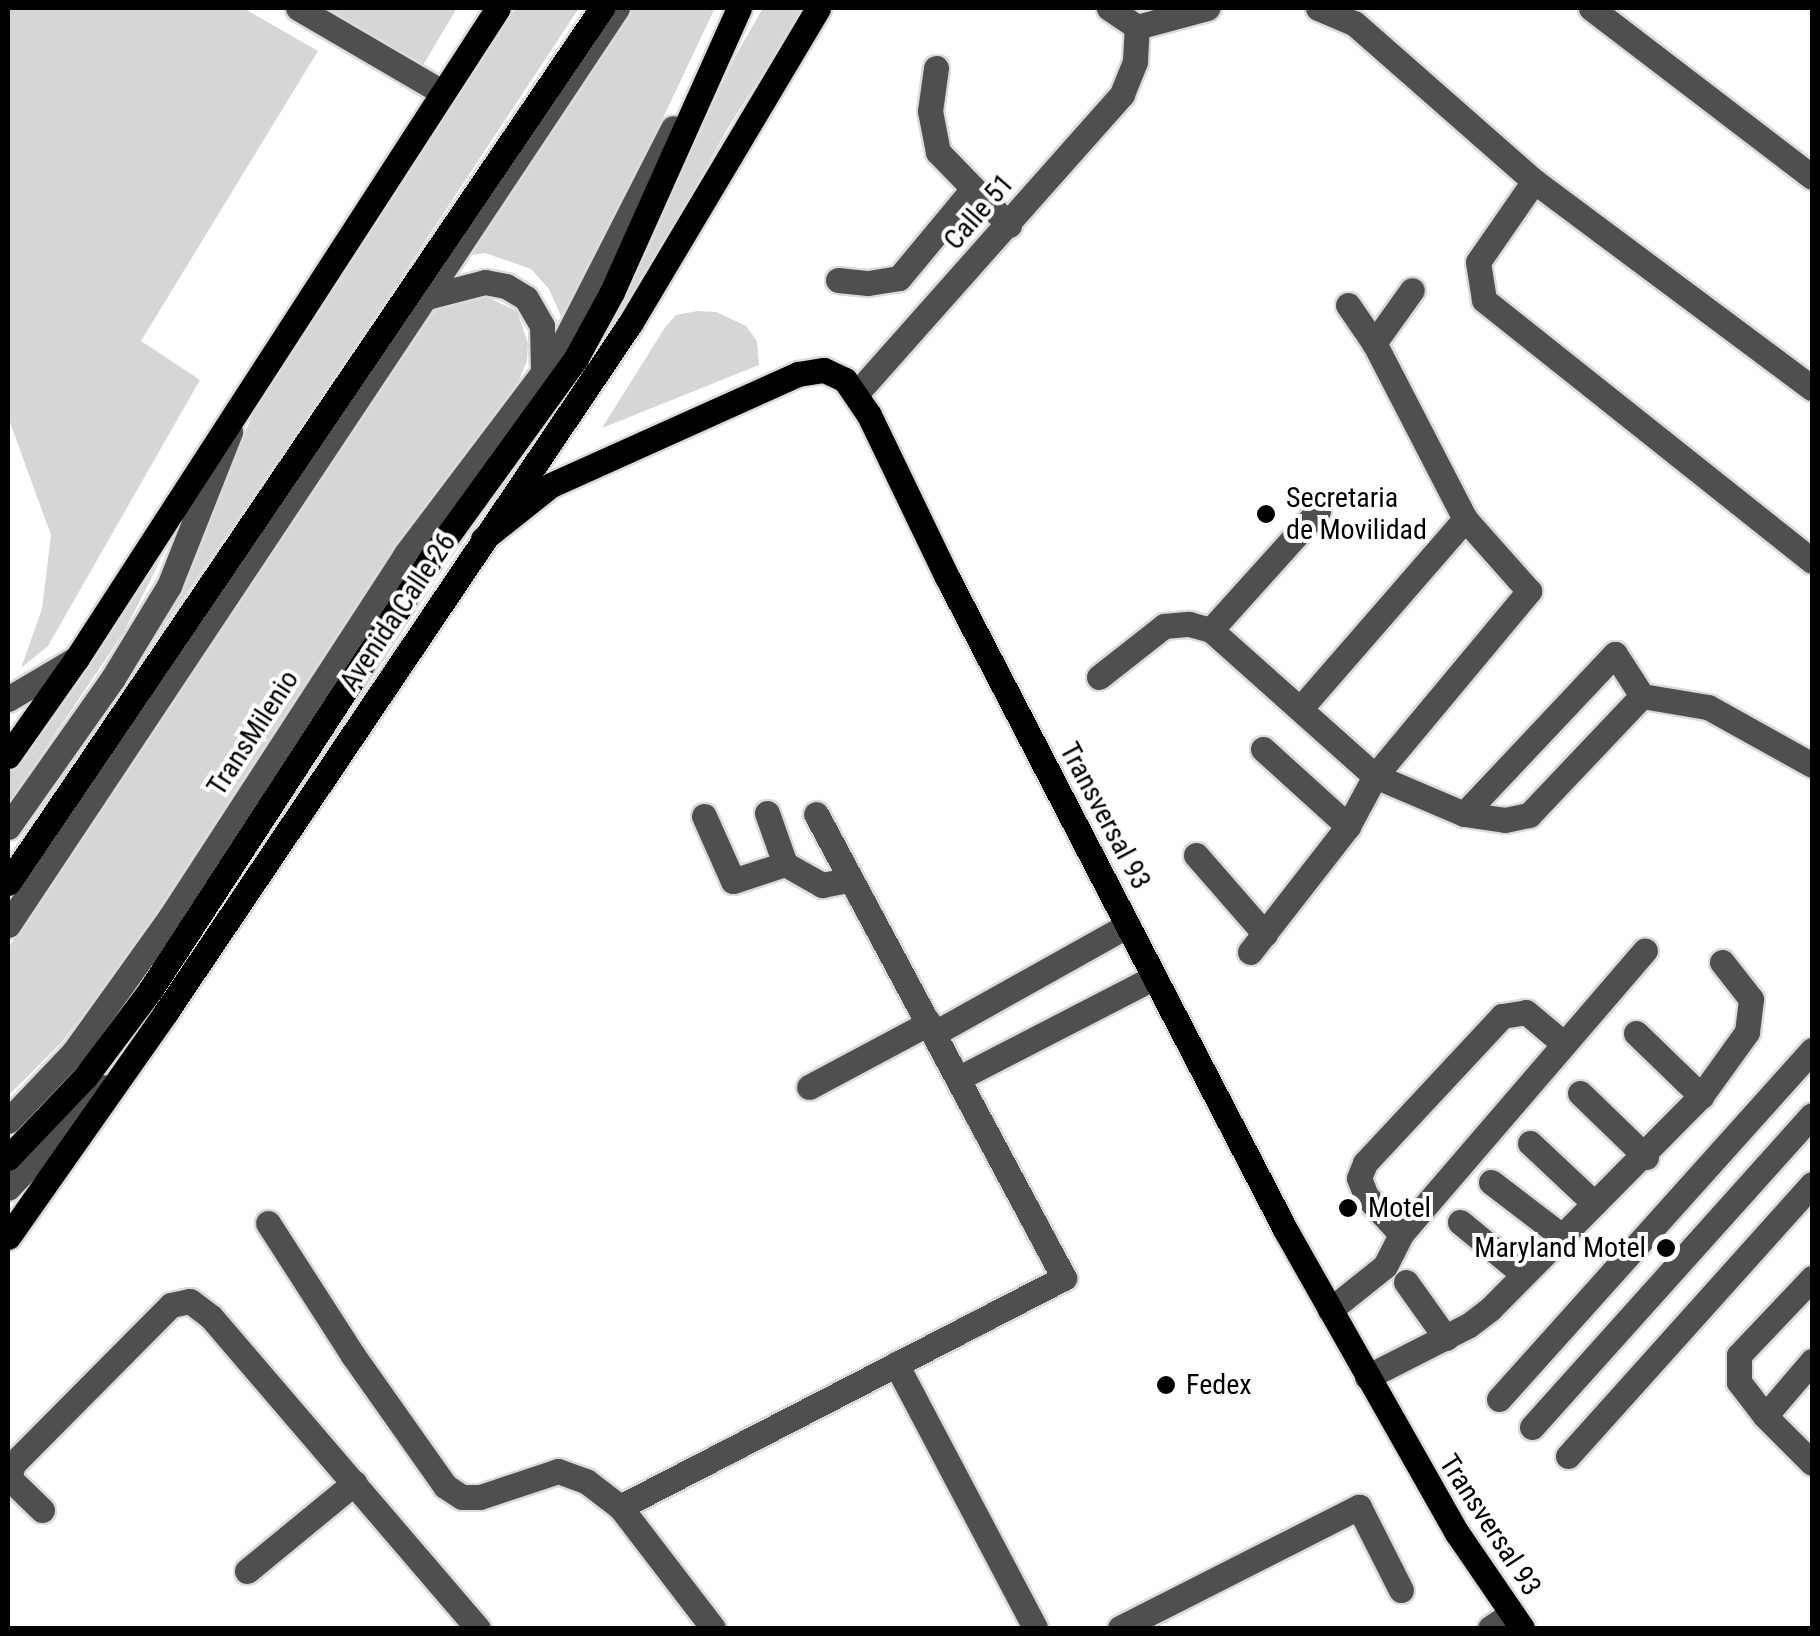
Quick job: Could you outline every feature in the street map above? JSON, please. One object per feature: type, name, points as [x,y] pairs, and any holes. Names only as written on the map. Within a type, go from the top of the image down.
[{"type":"main road","points":[[8,756],[77,658],[246,390],[498,8]]},
{"type":"main road","points":[[8,883],[602,8]]},
{"type":"main road","name":"Avenida Calle 26","points":[[8,1158],[86,1076],[150,989],[430,560],[576,358],[612,292],[738,8]]},
{"type":"main road","name":"Avenida Calle 26","points":[[8,1237],[166,1012],[632,322],[818,8]]},
{"type":"main road","points":[[483,539],[550,485],[798,374],[824,370],[845,380],[856,394]]},
{"type":"main road","name":"Transversal 93","points":[[856,394],[1326,1304],[1508,1624]]},
{"type":"street","points":[[298,8],[442,92]]},
{"type":"street","points":[[8,925],[617,8]]},
{"type":"street","name":"TransMilenio","points":[[8,1121],[74,1053],[150,947],[406,555],[544,371],[580,316],[738,8]]},
{"type":"street","points":[[1109,8],[1137,27],[1203,8]]},
{"type":"street","points":[[1592,8],[1812,177]]},
{"type":"street","points":[[1342,12],[1534,181],[1812,388]]},
{"type":"street","name":"Calle 51","points":[[856,394],[1122,94],[1135,61],[1137,27]]},
{"type":"street","points":[[936,68],[930,130],[938,152],[1009,225]]},
{"type":"street","points":[[1534,181],[1485,246],[1478,262],[1484,300],[1812,561]]},
{"type":"street","points":[[838,280],[868,283],[898,278],[973,189]]},
{"type":"street","points":[[427,298],[462,285],[485,282],[506,286],[526,298],[542,326],[544,371]]},
{"type":"street","points":[[1374,343],[1412,290]]},
{"type":"street","points":[[1196,855],[1258,943],[1348,826],[1375,776],[1530,592],[1465,519],[1374,343],[1348,305]]},
{"type":"street","points":[[8,827],[114,678],[169,586],[246,390]]},
{"type":"street","points":[[1211,630],[1318,512]]},
{"type":"street","points":[[1300,709],[1465,519]]},
{"type":"street","points":[[1100,677],[1164,626],[1189,624],[1211,630],[1375,776],[1464,814],[1505,820],[1529,815],[1642,696]]},
{"type":"street","points":[[1464,814],[1615,654],[1642,696],[1708,707],[1812,766]]},
{"type":"street","points":[[8,700],[77,658]]},
{"type":"street","points":[[1566,706],[1598,738]]},
{"type":"street","points":[[1263,749],[1348,826]]},
{"type":"street","points":[[766,814],[785,864],[822,885],[847,880]]},
{"type":"street","points":[[620,1506],[1064,1278],[932,1028],[847,880],[816,814]]},
{"type":"street","points":[[704,816],[732,881],[785,864]]},
{"type":"street","points":[[809,1087],[932,1028],[1128,925]]},
{"type":"street","points":[[1326,1304],[1396,1244],[1562,1043],[1645,950]]},
{"type":"street","points":[[1367,1377],[1446,1338],[1490,1309],[1594,1203],[1646,1157],[1701,1096],[1747,1032],[1751,1000],[1722,962]]},
{"type":"street","points":[[958,1078],[1155,977]]},
{"type":"street","points":[[8,1188],[104,1088],[166,1012]]},
{"type":"street","points":[[1396,1244],[1360,1185],[1365,1163],[1502,1016],[1526,1012],[1562,1043]]},
{"type":"street","points":[[1636,1033],[1701,1096]]},
{"type":"street","points":[[1500,1400],[1812,1050]]},
{"type":"street","points":[[1580,1093],[1646,1157]]},
{"type":"street","points":[[1532,1426],[1812,1115]]},
{"type":"street","points":[[1530,1142],[1594,1203]]},
{"type":"street","points":[[1491,1182],[1563,1237]]},
{"type":"street","points":[[1568,1456],[1812,1184]]},
{"type":"street","points":[[1460,1222],[1523,1274]]},
{"type":"street","points":[[268,1223],[352,1354],[445,1486],[462,1497],[480,1497],[558,1470],[586,1482],[620,1506],[713,1628]]},
{"type":"street","points":[[1812,1278],[1739,1355],[1740,1382],[1765,1416],[1812,1463]]},
{"type":"street","points":[[1406,1282],[1446,1338]]},
{"type":"street","points":[[42,1510],[9,1478],[12,1464],[171,1306],[181,1301],[198,1305],[478,1628]]},
{"type":"street","points":[[1765,1416],[1812,1361]]},
{"type":"street","points":[[896,1364],[1035,1628]]},
{"type":"street","points":[[247,1571],[354,1483]]},
{"type":"street","points":[[1120,1628],[1359,1507],[1401,1590]]},
{"type":"shaded area","points":[[8,8],[243,8],[318,51],[141,341],[200,380],[48,646],[21,668],[42,609],[51,535],[8,417]]},
{"type":"shaded area","points":[[298,8],[457,8],[416,77]]},
{"type":"shaded area","points":[[516,8],[579,8],[358,343],[121,689],[181,581],[257,405]]},
{"type":"shaded area","points":[[631,8],[715,8],[565,325],[549,289],[531,269],[485,253],[459,257]]},
{"type":"shaded area","points":[[763,8],[804,8],[728,128],[649,271],[577,389],[736,55]]},
{"type":"shaded area","points":[[487,297],[517,311],[528,343],[527,361],[514,392],[356,605],[122,965],[61,1043],[8,1096],[8,948],[414,339],[442,302]]},
{"type":"shaded area","points":[[716,312],[746,326],[757,341],[759,365],[602,428],[666,326],[676,315]]},
{"type":"shaded area","points":[[162,557],[124,632],[8,804],[8,772],[76,683]]},
{"type":"place","name":"Secretaria de Movilidad","points":[[1266,514]]},
{"type":"place","name":"Motel","points":[[1348,1208]]},
{"type":"place","name":"Maryland Motel","points":[[1666,1248]]},
{"type":"place","name":"Fedex","points":[[1166,1385]]}]
